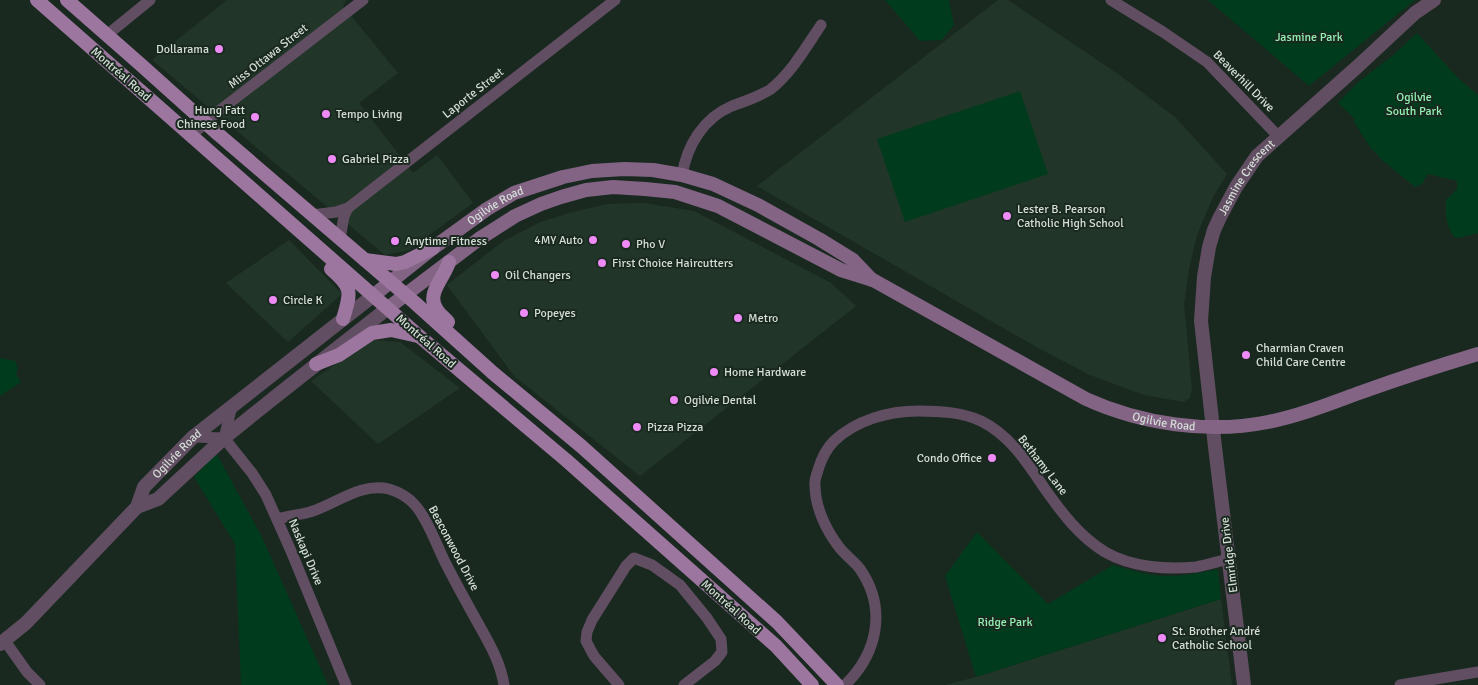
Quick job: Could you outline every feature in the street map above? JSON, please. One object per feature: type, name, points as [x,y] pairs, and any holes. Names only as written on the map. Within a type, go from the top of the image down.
[{"type":"main road","name":"Montréal Road","points":[[37,0],[419,336],[566,460],[776,646],[812,685]]},
{"type":"main road","name":"Montréal Road","points":[[67,0],[493,373],[581,446],[778,622],[838,685]]},
{"type":"main road","name":"Ogilvie Road","points":[[374,295],[500,200],[523,190],[563,177],[592,171],[624,168],[682,175],[713,184],[767,210],[853,260],[873,280]]},
{"type":"main road","name":"Ogilvie Road","points":[[388,308],[479,239],[515,216],[541,204],[586,190],[612,187],[675,192],[718,206],[841,270],[873,280],[1100,405],[1131,416],[1150,420],[1172,424],[1213,426],[1254,424],[1294,416],[1478,354]]},
{"type":"main road","points":[[298,228],[308,246],[344,281],[347,287],[349,294],[342,319]]},
{"type":"main road","points":[[365,260],[396,264],[405,262],[434,248]]},
{"type":"main road","points":[[449,262],[447,269],[435,288],[434,304],[437,310],[482,357],[493,373]]},
{"type":"main road","points":[[316,364],[339,355],[372,333],[391,330],[419,336]]},
{"type":"main road","points":[[566,460],[581,446]]},
{"type":"street","points":[[107,34],[150,0]]},
{"type":"street","name":"Miss Ottawa Street","points":[[191,136],[363,0]]},
{"type":"street","name":"Laporte Street","points":[[312,214],[336,212],[348,208],[615,0]]},
{"type":"street","name":"Beaverhill Drive","points":[[1111,0],[1207,62],[1278,136]]},
{"type":"street","name":"Jasmine Crescent","points":[[1213,426],[1201,321],[1202,298],[1206,260],[1214,230],[1236,186],[1257,156],[1278,136],[1415,13],[1434,0]]},
{"type":"street","points":[[682,175],[685,160],[696,136],[711,119],[730,107],[770,89],[788,73],[821,25]]},
{"type":"street","points":[[340,239],[344,216],[348,208]]},
{"type":"street","name":"Ogilvie Road","points":[[2,642],[26,623],[136,507],[144,487],[193,437],[374,295]]},
{"type":"street","name":"Ogilvie Road","points":[[136,507],[158,499],[224,438],[388,308]]},
{"type":"street","points":[[193,437],[224,438],[232,406]]},
{"type":"street","name":"Bethamy Lane","points":[[845,685],[859,670],[871,648],[876,630],[876,609],[862,574],[839,547],[828,528],[818,506],[814,483],[820,461],[834,441],[853,427],[871,419],[895,412],[935,411],[958,414],[981,421],[1000,434],[1018,452],[1041,481],[1060,510],[1085,538],[1105,552],[1118,558],[1168,569],[1198,566],[1229,559]]},
{"type":"street","name":"Elmridge Drive","points":[[1213,426],[1244,685]]},
{"type":"street","name":"Naskapi Drive","points":[[224,438],[252,473],[266,495],[346,685]]},
{"type":"street","name":"Beaconwood Drive","points":[[276,518],[311,512],[364,490],[379,488],[402,493],[414,503],[422,514],[447,566],[490,643],[504,685]]},
{"type":"street","points":[[619,685],[594,656],[586,641],[587,632],[592,620],[626,566],[634,558],[652,565],[680,585],[707,618],[721,639],[722,652],[715,661],[684,685]]},
{"type":"street","points":[[2,642],[40,685]]},
{"type":"street","points":[[1400,685],[1478,672]]},
{"type":"shaded area","points":[[227,0],[346,0],[343,6],[398,73],[359,103],[413,173],[437,155],[473,203],[409,250],[385,255],[152,60]]},
{"type":"shaded area","name":"Lester B. Pearson Catholic High School","points":[[998,0],[1008,0],[1118,74],[1175,117],[1227,174],[1213,197],[1197,235],[1189,269],[1184,304],[1192,389],[1190,398],[1184,402],[1144,395],[1090,375],[1038,348],[757,186]]},
{"type":"shaded area","points":[[644,203],[694,211],[831,283],[856,306],[640,476],[514,376],[447,285],[502,242],[540,222],[607,204]]},
{"type":"shaded area","points":[[289,240],[342,294],[288,342],[226,283]]},
{"type":"shaded area","points":[[372,340],[400,342],[460,388],[378,444],[311,381]]},
{"type":"shaded area","name":"St. Brother André Catholic School","points":[[1221,599],[1232,685],[945,685],[976,677]]},
{"type":"green space","points":[[885,0],[949,0],[954,25],[942,40],[920,41]]},
{"type":"green space","name":"Jasmine Park","points":[[1208,0],[1415,0],[1309,86]]},
{"type":"green space","name":"Ogilvie South Park","points":[[1417,33],[1458,78],[1478,95],[1478,233],[1459,238],[1454,237],[1451,233],[1446,210],[1446,200],[1457,189],[1457,181],[1428,174],[1422,184],[1415,187],[1382,160],[1370,147],[1354,122],[1354,118],[1338,103],[1357,83],[1392,56]]},
{"type":"green space","points":[[1020,91],[1048,174],[905,222],[877,139]]},
{"type":"green space","points":[[0,358],[15,361],[18,368],[16,374],[21,382],[0,396]]},
{"type":"green space","points":[[216,453],[261,535],[328,685],[241,685],[235,544],[194,477]]},
{"type":"green space","name":"Ridge Park","points":[[977,532],[1048,604],[1113,565],[1160,576],[1192,574],[1218,569],[1221,599],[976,677],[945,576]]},
{"type":"place","name":"Dollarama","points":[[219,49]]},
{"type":"place","name":"Tempo Living","points":[[326,114]]},
{"type":"place","name":"Hung Fatt Chinese Food","points":[[255,117]]},
{"type":"place","name":"Gabriel Pizza","points":[[332,159]]},
{"type":"place","name":"Lester B. Pearson Catholic High School","points":[[1007,216]]},
{"type":"place","name":"4MY Auto","points":[[593,240]]},
{"type":"place","name":"Anytime Fitness","points":[[395,241]]},
{"type":"place","name":"Pho V","points":[[626,244]]},
{"type":"place","name":"First Choice Haircutters","points":[[602,263]]},
{"type":"place","name":"Oil Changers","points":[[495,275]]},
{"type":"place","name":"Circle K","points":[[273,300]]},
{"type":"place","name":"Popeyes","points":[[524,313]]},
{"type":"place","name":"Metro","points":[[738,318]]},
{"type":"place","name":"Charmian Craven Child Care Centre","points":[[1246,355]]},
{"type":"place","name":"Home Hardware","points":[[714,372]]},
{"type":"place","name":"Ogilvie Dental","points":[[674,400]]},
{"type":"place","name":"Pizza Pizza","points":[[637,427]]},
{"type":"place","name":"Condo Office","points":[[992,458]]},
{"type":"place","name":"St. Brother André Catholic School","points":[[1162,638]]}]
